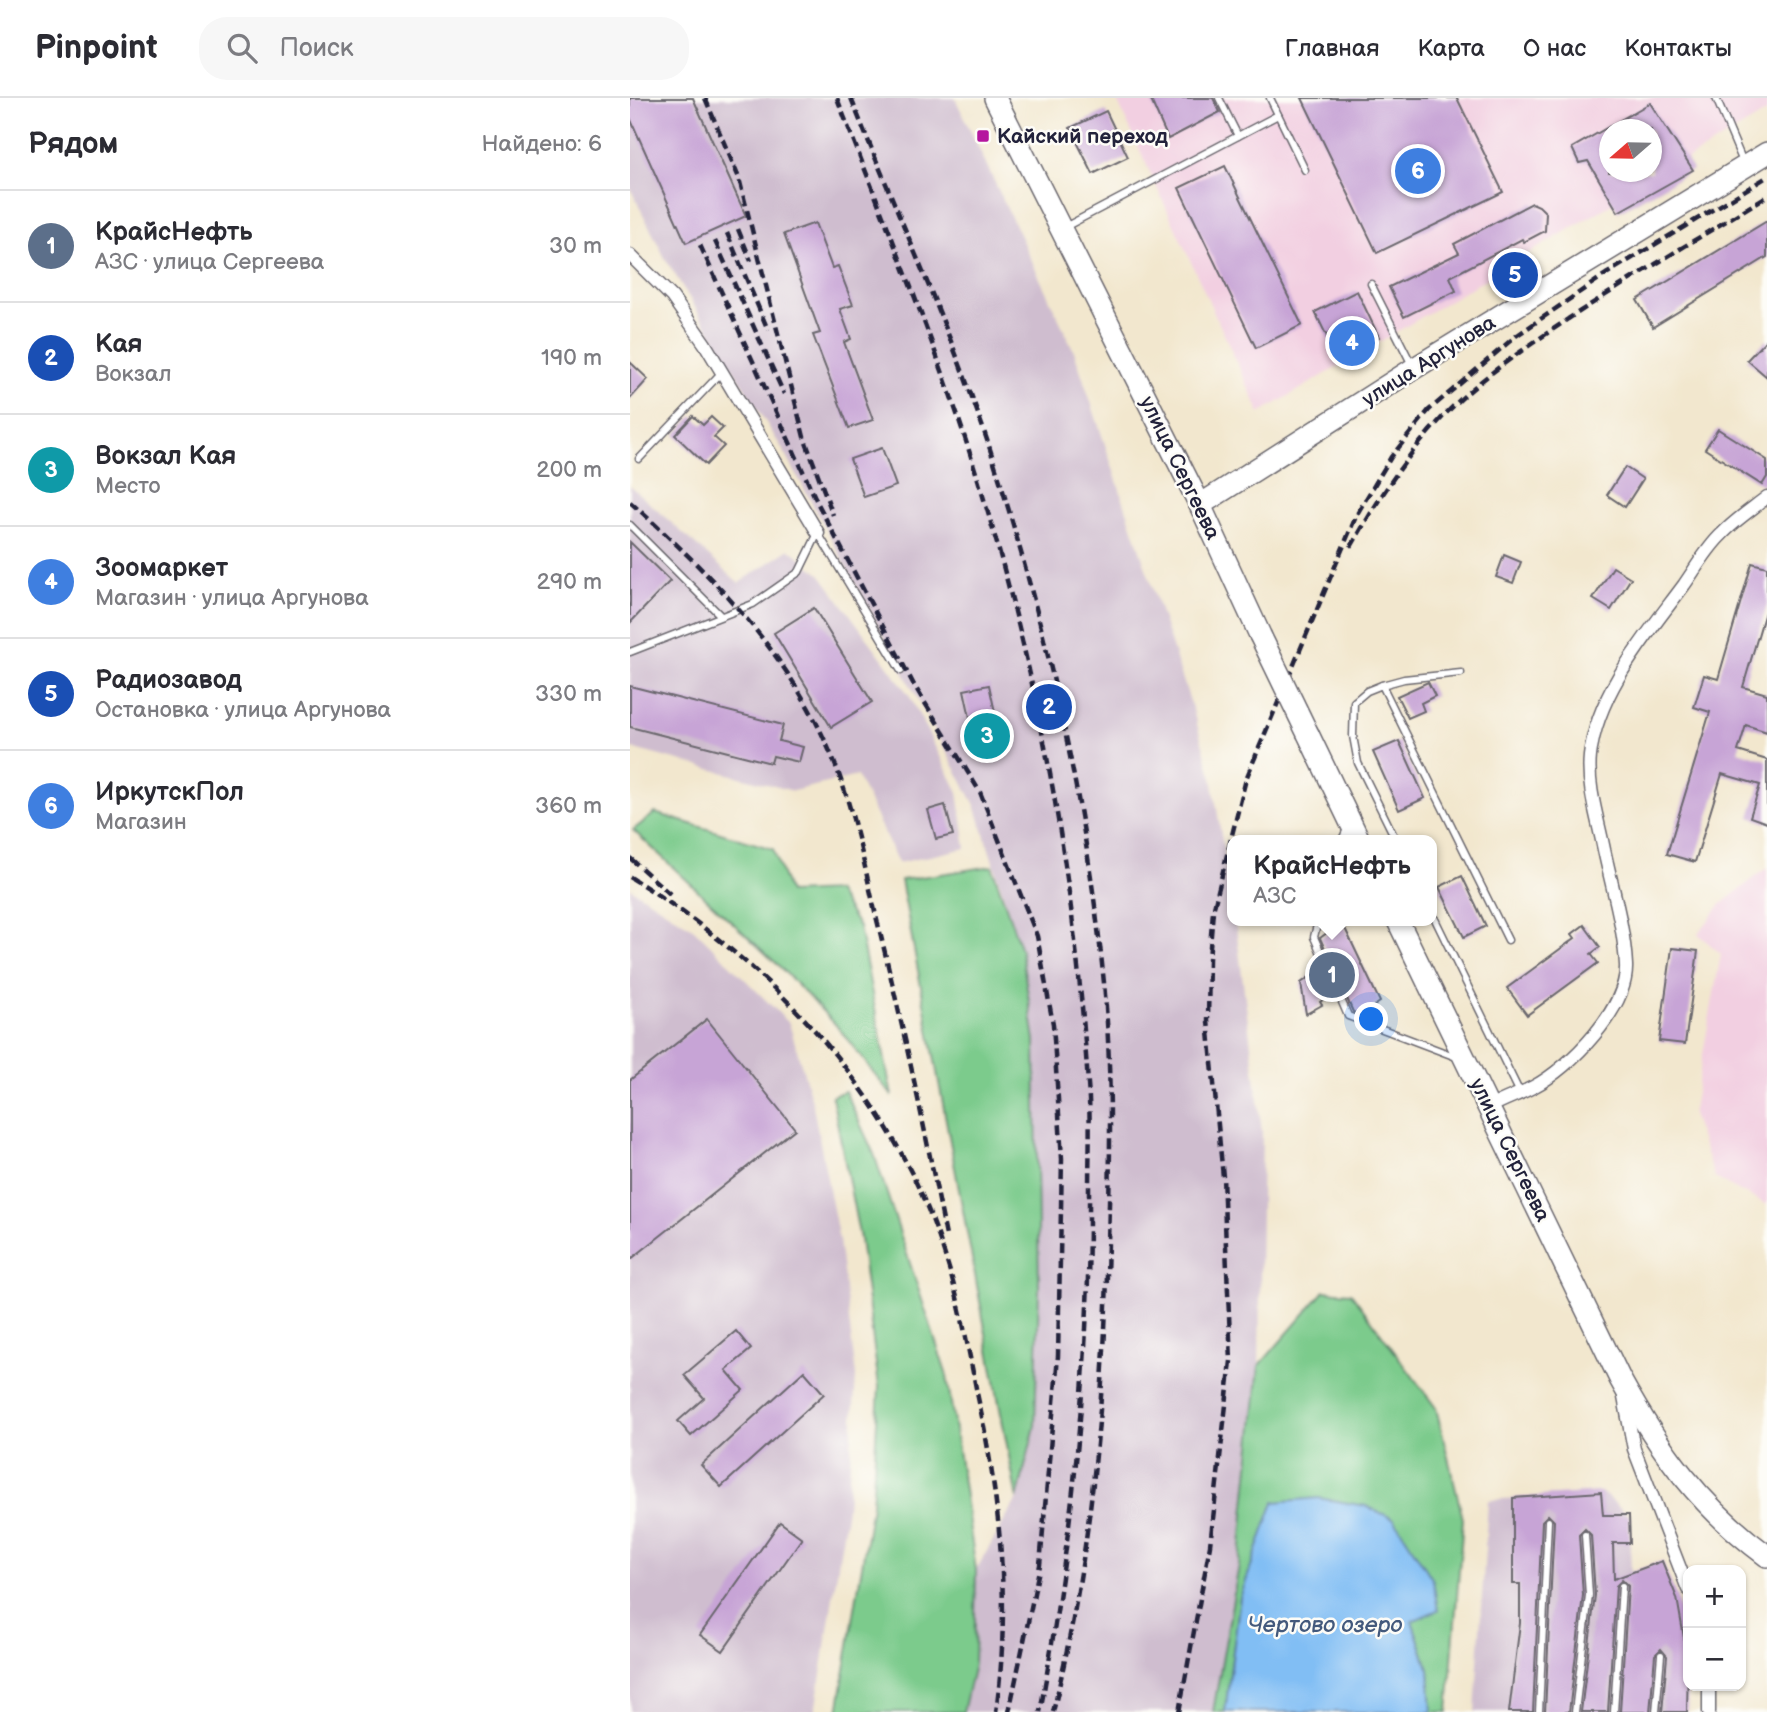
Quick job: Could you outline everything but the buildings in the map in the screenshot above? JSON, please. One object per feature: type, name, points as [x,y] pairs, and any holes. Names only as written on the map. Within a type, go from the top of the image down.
[{"type":"main road","name":"улица Сергеева","points":[[995,98],[1200,505],[1308,734],[1350,834]]},
{"type":"main road","name":"улица Аргунова","points":[[1200,505],[1413,369],[1767,153]]},
{"type":"main road","name":"улица Сергеева","points":[[1400,926],[1620,1379],[1651,1435],[1675,1469],[1729,1524],[1767,1556]]},
{"type":"street","points":[[630,255],[672,297],[723,372],[818,533]]},
{"type":"street","points":[[1490,1107],[1519,1091],[1532,1088],[1560,1069],[1609,1017],[1621,993],[1626,967],[1622,937],[1592,792],[1590,758],[1594,734],[1605,706],[1637,648],[1721,534],[1767,497]]},
{"type":"street","points":[[1620,1379],[1634,1449],[1683,1576]]},
{"type":"street","points":[[1709,1691],[1709,1712]]},
{"type":"lane","points":[[1219,98],[1238,136]]},
{"type":"lane","points":[[1270,98],[1306,170]]},
{"type":"lane","points":[[1716,98],[1746,167]]},
{"type":"lane","points":[[1060,229],[1278,115]]},
{"type":"lane","points":[[1371,284],[1413,369]]},
{"type":"lane","points":[[639,459],[723,372]]},
{"type":"lane","points":[[630,525],[720,615]]},
{"type":"lane","points":[[630,653],[753,604],[799,572],[818,533]]},
{"type":"lane","points":[[818,533],[901,671]]},
{"type":"lane","points":[[1394,835],[1358,763],[1353,736],[1354,702],[1367,691],[1381,685],[1404,679],[1461,673]]},
{"type":"lane","points":[[1381,685],[1508,940]]},
{"type":"lane","points":[[1437,923],[1519,1091]]},
{"type":"lane","points":[[1317,926],[1314,937],[1348,1016],[1465,1060]]},
{"type":"lane","points":[[1539,1712],[1548,1521]]},
{"type":"lane","points":[[1575,1712],[1590,1595],[1585,1535]]},
{"type":"lane","points":[[1614,1712],[1622,1586]]},
{"type":"lane","points":[[1656,1712],[1661,1655]]},
{"type":"shaded area","points":[[630,98],[955,98],[1074,351],[1193,710],[1212,778],[1227,872],[1227,926],[1236,926],[1262,1132],[1259,1366],[1239,1565],[1213,1712],[963,1712],[974,1664],[976,1570],[1017,1499],[1035,1426],[1039,1288],[1035,1040],[1021,950],[975,805],[786,455],[666,260],[630,188]]},
{"type":"shaded area","points":[[1116,98],[1767,98],[1767,112],[1662,174],[1662,119],[1599,119],[1599,182],[1649,182],[1260,413]]},
{"type":"shaded area","points":[[630,486],[739,583],[790,549],[821,575],[909,695],[958,792],[966,848],[898,863],[857,776],[793,791],[630,748]]},
{"type":"shaded area","points":[[1767,868],[1767,1205],[1715,1178],[1692,1115],[1721,954],[1698,934],[1720,905]]},
{"type":"shaded area","points":[[630,888],[694,929],[789,1023],[812,1101],[839,1240],[856,1376],[847,1508],[815,1712],[630,1712]]},
{"type":"shaded area","points":[[1601,1492],[1629,1515],[1631,1572],[1662,1561],[1677,1598],[1683,1632],[1683,1691],[1687,1691],[1687,1712],[1475,1712],[1488,1500]]},
{"type":"green space","points":[[655,813],[773,849],[789,893],[836,891],[859,927],[892,1096],[836,1025],[778,965],[633,830]]},
{"type":"green space","points":[[992,866],[1021,950],[1035,1040],[1039,1288],[1035,1426],[1017,1499],[901,880]]},
{"type":"green space","points":[[845,1091],[874,1154],[947,1376],[976,1570],[974,1664],[963,1712],[838,1712],[872,1505],[879,1387],[860,1239],[832,1096]]},
{"type":"green space","points":[[1324,1291],[1351,1293],[1436,1408],[1463,1519],[1448,1712],[1432,1712],[1429,1670],[1412,1621],[1257,1553],[1240,1598],[1225,1712],[1213,1712],[1239,1565],[1259,1366]]},
{"type":"water","name":"Чертово озеро","points":[[1318,1498],[1366,1506],[1394,1519],[1433,1580],[1438,1610],[1412,1621],[1429,1670],[1432,1712],[1225,1712],[1240,1598],[1274,1502]]},
{"type":"railway","points":[[705,98],[739,178],[804,437],[833,515]]},
{"type":"railway","points":[[837,98],[950,395],[1004,568],[1038,713],[1064,860],[1074,935],[1089,1111],[1086,1323],[1070,1518],[1040,1712]]},
{"type":"railway","points":[[851,98],[974,402],[1009,512],[1061,712],[1096,915],[1107,1019],[1110,1092],[1105,1330],[1092,1495],[1076,1604],[1053,1712]]},
{"type":"railway","points":[[1232,835],[1246,779],[1357,514],[1391,457],[1429,410],[1516,336],[1606,274],[1767,177]]},
{"type":"railway","points":[[1351,547],[1414,450],[1468,392],[1500,366],[1568,319],[1767,196]]},
{"type":"railway","points":[[738,229],[751,261]]},
{"type":"railway","points":[[727,233],[768,330]]},
{"type":"railway","points":[[715,241],[784,394]]},
{"type":"railway","points":[[700,245],[818,504],[914,685],[980,792],[1037,936],[1053,1024],[1062,1159],[1058,1356],[1040,1565],[1009,1712]]},
{"type":"railway","points":[[630,502],[687,555],[741,612],[788,675],[809,708],[826,743],[843,786],[862,852],[905,1038],[946,1236]]},
{"type":"railway","points":[[1179,1712],[1210,1545],[1231,1361],[1223,1177],[1208,1021],[1213,911],[1227,855]]},
{"type":"railway","points":[[630,858],[670,894]]},
{"type":"railway","points":[[630,877],[683,912],[733,951],[780,994],[823,1040],[862,1090],[895,1143],[924,1199],[955,1292],[992,1472],[1003,1592],[1003,1632],[996,1712]]},
{"type":"place","name":"Кайский переход","points":[[983,136]]},
{"type":"place","name":"ИркутскПол","points":[[1418,171]]},
{"type":"place","name":"Радиозавод","points":[[1515,275]]},
{"type":"place","name":"Зоомаркет","points":[[1352,343]]},
{"type":"place","name":"Кая","points":[[1049,707]]},
{"type":"place","name":"Вокзал Кая","points":[[987,736]]},
{"type":"place","name":"КрайсНефть","points":[[1332,975]]}]
